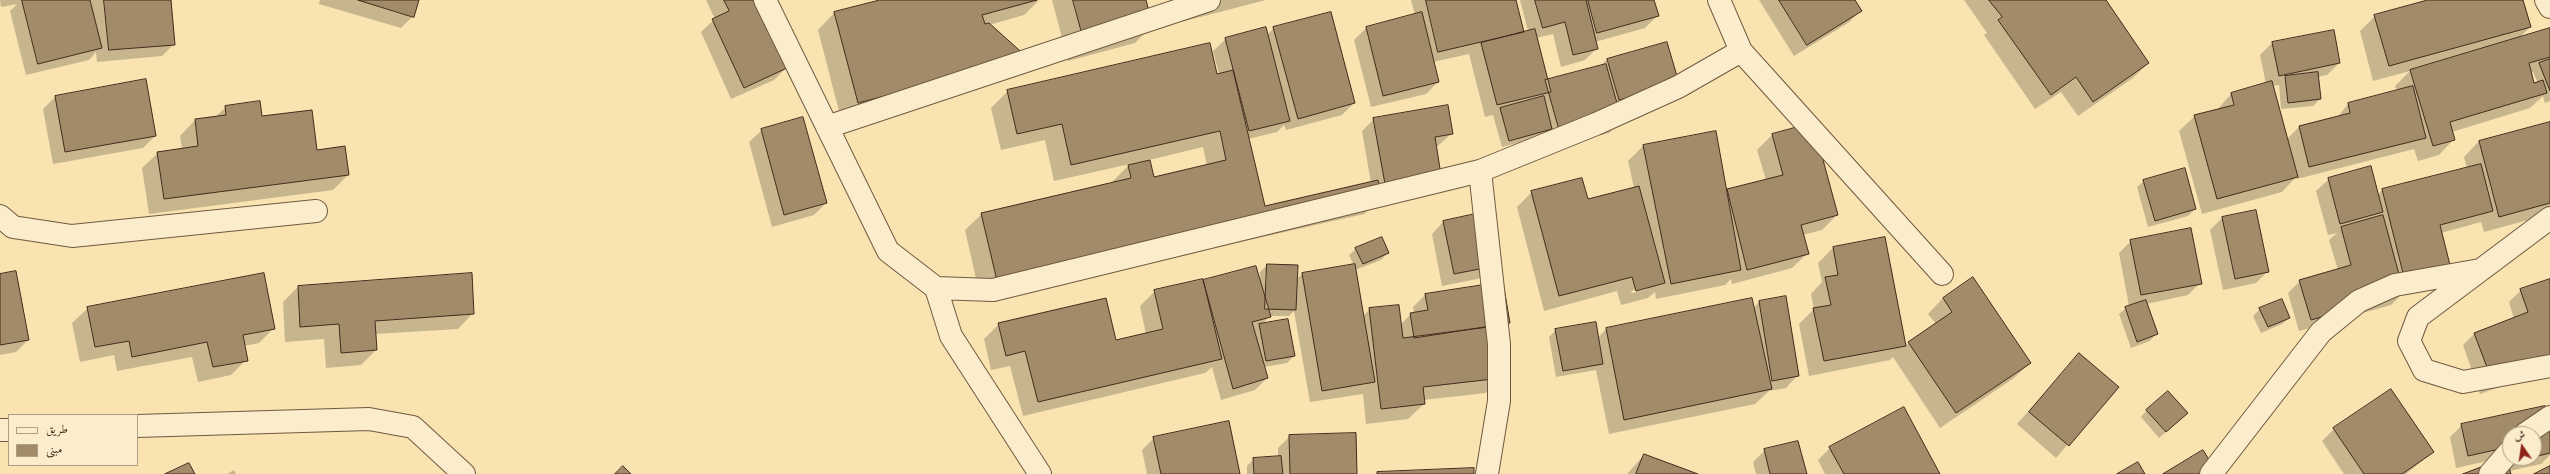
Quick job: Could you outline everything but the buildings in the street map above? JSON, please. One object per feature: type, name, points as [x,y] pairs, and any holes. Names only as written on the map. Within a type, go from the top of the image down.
[{"type":"street","points":[[765,0],[888,251],[936,288],[951,336],[1040,474]]},
{"type":"street","points":[[827,127],[1209,0]]},
{"type":"street","points":[[1719,0],[1741,51],[1942,274]]},
{"type":"street","points":[[2546,0],[2550,8]]},
{"type":"street","points":[[936,288],[993,290],[1480,171],[1596,124],[1678,87],[1741,51]]},
{"type":"street","points":[[1480,171],[1499,344],[1499,401],[1487,474]]},
{"type":"street","points":[[0,216],[13,227],[72,236],[316,211]]},
{"type":"street","points":[[2550,218],[2418,317],[2409,341],[2424,370],[2463,382],[2550,366]]},
{"type":"street","points":[[2211,474],[2321,332],[2359,301],[2395,285],[2480,270]]},
{"type":"street","points":[[2537,426],[2550,417]]},
{"type":"street","points":[[138,426],[369,419],[413,427],[464,474]]},
{"type":"street","points":[[2490,474],[2502,460]]}]
